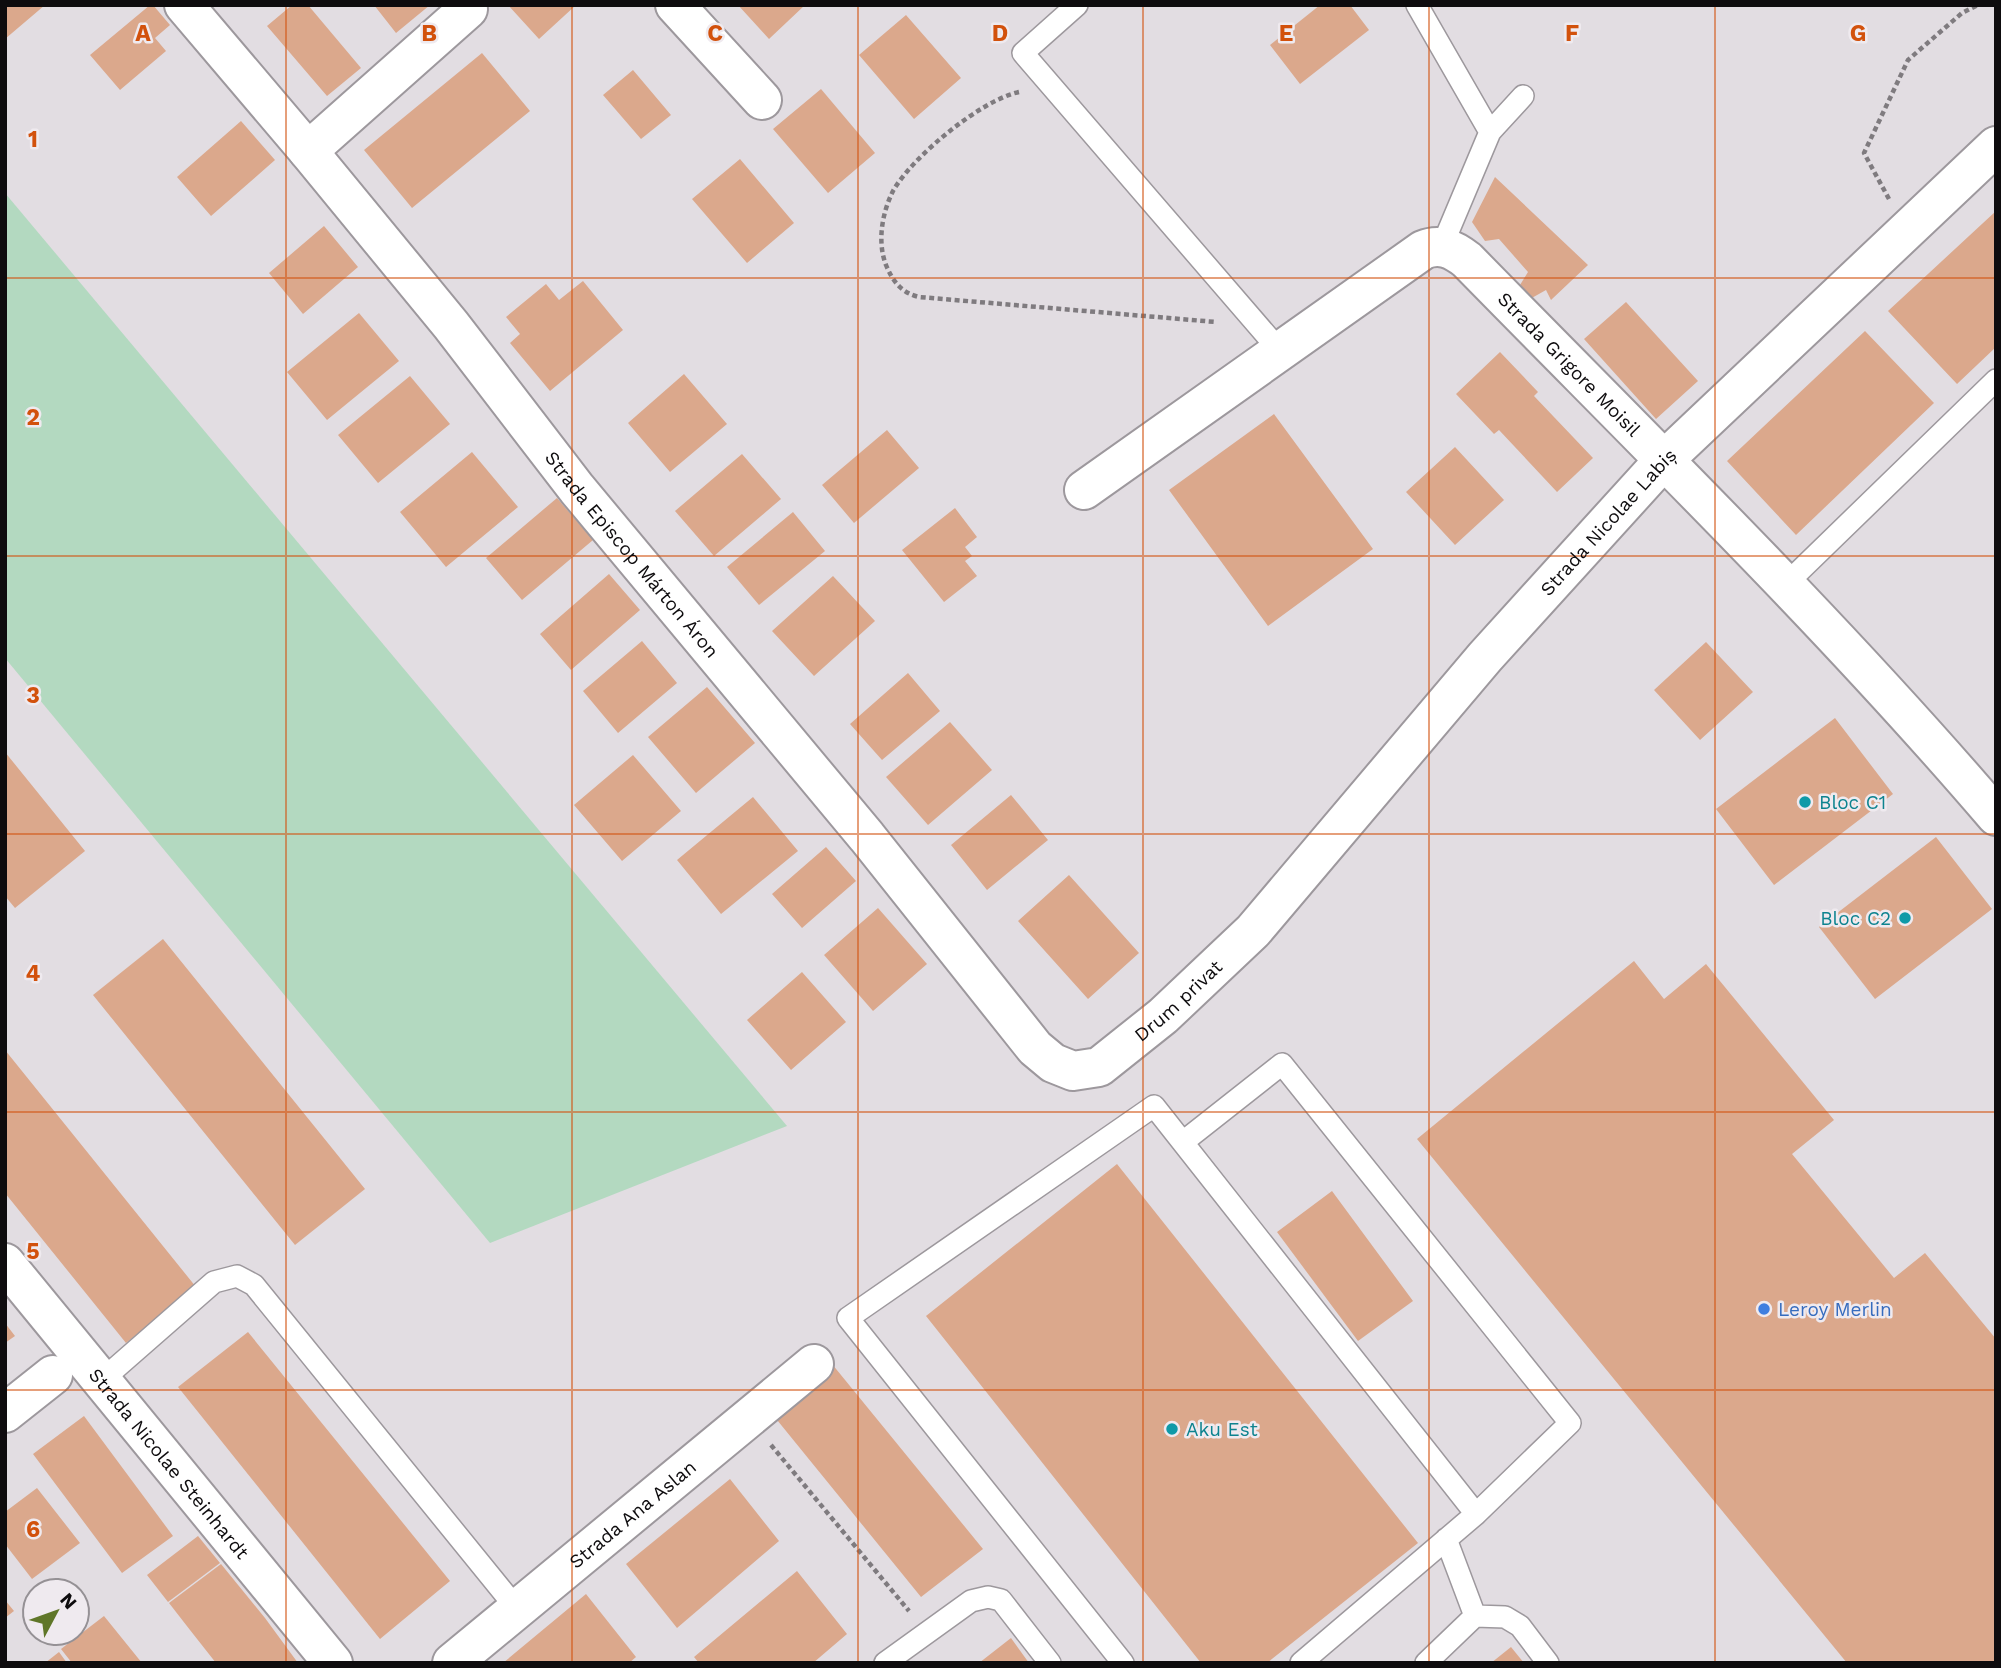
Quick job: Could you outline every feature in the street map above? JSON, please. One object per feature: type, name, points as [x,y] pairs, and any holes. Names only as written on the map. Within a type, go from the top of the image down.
[{"type":"street","name":"Strada Episcop Márton Áron","points":[[184,5],[451,326],[577,489],[867,837],[1035,1048],[1053,1063],[1073,1072],[1099,1067]]},
{"type":"street","points":[[674,5],[762,100]]},
{"type":"street","points":[[308,151],[468,9]]},
{"type":"street","name":"Strada Nicolae Labiș","points":[[1253,931],[1485,657],[1663,460],[1996,146]]},
{"type":"street","points":[[1084,490],[1268,338],[1423,250],[1442,246]]},
{"type":"street","name":"Strada Grigore Moisil","points":[[1442,246],[1456,251],[1467,260],[1785,585],[1936,746],[1996,817]]},
{"type":"street","name":"Drum privat","points":[[1099,1067],[1163,1016],[1253,931]]},
{"type":"street","name":"Strada Nicolae Steinhardt","points":[[5,1263],[334,1663]]},
{"type":"street","name":"Strada Ana Aslan","points":[[452,1663],[814,1364]]},
{"type":"street","points":[[5,1413],[53,1375]]},
{"type":"lane","points":[[1077,5],[1023,52],[1268,338]]},
{"type":"lane","points":[[1417,5],[1490,132]]},
{"type":"lane","points":[[1442,246],[1490,132],[1523,96]]},
{"type":"lane","points":[[1785,585],[1996,380]]},
{"type":"lane","points":[[1183,1142],[1282,1063],[1570,1423],[1476,1514],[1301,1663]]},
{"type":"lane","points":[[1123,1663],[848,1318],[1154,1106],[1476,1514]]},
{"type":"lane","points":[[102,1380],[214,1282],[237,1276],[254,1285],[517,1609]]},
{"type":"lane","points":[[1446,1539],[1475,1616]]},
{"type":"lane","points":[[885,1663],[971,1601],[988,1597],[1001,1600],[1050,1663]]},
{"type":"lane","points":[[1426,1663],[1475,1616],[1505,1617],[1520,1626],[1548,1663]]},
{"type":"path","points":[[1907,230],[1864,153],[1908,60],[1962,13],[1978,5]]},
{"type":"path","points":[[1057,92],[1035,89],[1009,94],[981,106],[909,170],[893,192],[883,218],[883,257],[898,286],[909,295],[919,297],[1268,338]]},
{"type":"path","points":[[748,1418],[927,1633]]},
{"type":"green space","points":[[5,193],[787,1126],[490,1243],[5,658]]},
{"type":"building","points":[[5,5],[45,5],[5,39]]},
{"type":"building","points":[[153,5],[170,25],[155,38],[166,51],[120,90],[90,55]]},
{"type":"building","points":[[292,5],[308,5],[361,68],[327,96],[267,26]]},
{"type":"building","points":[[374,5],[430,5],[396,33]]},
{"type":"building","points":[[508,5],[576,5],[539,39]]},
{"type":"building","points":[[738,5],[805,5],[769,39]]},
{"type":"building","points":[[1320,5],[1350,5],[1369,30],[1300,84],[1270,45]]},
{"type":"building","points":[[906,15],[961,78],[914,119],[859,55]]},
{"type":"building","points":[[482,53],[530,111],[412,208],[364,150]]},
{"type":"building","points":[[633,70],[671,115],[641,139],[603,95]]},
{"type":"building","points":[[821,89],[875,153],[828,193],[773,129]]},
{"type":"building","points":[[241,121],[275,160],[211,216],[177,177]]},
{"type":"building","points":[[740,159],[794,223],[747,263],[692,199]]},
{"type":"building","points":[[1495,177],[1588,265],[1551,300],[1546,290],[1530,299],[1520,285],[1528,272],[1499,239],[1485,241],[1472,222]]},
{"type":"building","points":[[1996,211],[1996,347],[1957,384],[1888,311]]},
{"type":"building","points":[[324,226],[358,267],[303,314],[269,273]]},
{"type":"building","points":[[583,281],[623,330],[550,391],[510,343],[520,334],[506,317],[546,284],[559,300]]},
{"type":"building","points":[[1626,302],[1698,381],[1656,419],[1584,339]]},
{"type":"building","points":[[359,313],[399,361],[327,420],[287,372]]},
{"type":"building","points":[[1865,331],[1934,403],[1796,535],[1727,461]]},
{"type":"building","points":[[1500,352],[1538,392],[1534,396],[1593,458],[1557,492],[1499,430],[1494,434],[1456,394]]},
{"type":"building","points":[[684,374],[727,424],[670,472],[628,423]]},
{"type":"building","points":[[410,376],[450,424],[378,483],[338,435]]},
{"type":"building","points":[[1274,414],[1373,549],[1268,626],[1169,490]]},
{"type":"building","points":[[887,430],[919,468],[854,523],[822,485]]},
{"type":"building","points":[[1455,447],[1504,500],[1455,545],[1406,492]]},
{"type":"building","points":[[472,452],[518,507],[446,567],[400,512]]},
{"type":"building","points":[[742,454],[781,499],[714,556],[675,511]]},
{"type":"building","points":[[557,498],[593,540],[522,600],[486,558]]},
{"type":"building","points":[[955,508],[977,537],[965,547],[972,556],[965,561],[977,576],[944,602],[902,550]]},
{"type":"building","points":[[793,512],[825,551],[759,605],[727,567]]},
{"type":"building","points":[[609,574],[640,610],[571,670],[540,634]]},
{"type":"building","points":[[833,576],[875,621],[814,676],[772,631]]},
{"type":"building","points":[[642,641],[677,683],[618,733],[583,691]]},
{"type":"building","points":[[1706,642],[1753,692],[1700,740],[1654,690]]},
{"type":"building","points":[[908,673],[940,711],[882,760],[850,724]]},
{"type":"building","points":[[707,687],[755,743],[696,793],[648,737]]},
{"type":"building","name":"Bloc C1","points":[[1835,718],[1893,794],[1774,885],[1716,809]]},
{"type":"building","points":[[950,722],[992,770],[928,825],[886,777]]},
{"type":"building","points":[[5,752],[85,851],[15,908],[5,896]]},
{"type":"building","points":[[633,755],[681,811],[622,861],[574,805]]},
{"type":"building","points":[[1011,795],[1048,840],[987,890],[951,845]]},
{"type":"building","points":[[753,797],[798,851],[721,914],[677,860]]},
{"type":"building","name":"Bloc C2","points":[[1936,837],[1992,909],[1875,999],[1819,927]]},
{"type":"building","points":[[826,847],[856,881],[802,928],[772,894]]},
{"type":"building","points":[[1069,875],[1139,953],[1088,999],[1018,921]]},
{"type":"building","points":[[878,908],[927,964],[873,1011],[824,955]]},
{"type":"building","points":[[163,939],[365,1189],[295,1245],[93,995]]},
{"type":"building","name":"Leroy Merlin","points":[[1634,961],[1664,999],[1706,964],[1834,1120],[1792,1154],[1894,1278],[1925,1253],[1996,1339],[1996,1663],[1847,1663],[1417,1139]]},
{"type":"building","points":[[802,972],[846,1022],[791,1070],[747,1020]]},
{"type":"building","points":[[5,1050],[196,1287],[126,1343],[5,1193]]},
{"type":"building","name":"Aku Est","points":[[1117,1164],[1418,1543],[1267,1663],[1201,1663],[926,1316]]},
{"type":"building","points":[[1332,1191],[1413,1301],[1358,1341],[1277,1232]]},
{"type":"building","points":[[5,1323],[15,1336],[5,1343]]},
{"type":"building","points":[[248,1332],[450,1581],[380,1639],[178,1387]]},
{"type":"building","points":[[832,1364],[983,1549],[921,1597],[773,1415]]},
{"type":"building","points":[[84,1416],[173,1536],[122,1573],[33,1454]]},
{"type":"building","points":[[730,1479],[779,1541],[677,1628],[626,1564]]},
{"type":"building","points":[[37,1488],[80,1543],[35,1577],[30,1577],[5,1544],[5,1512]]},
{"type":"building","points":[[198,1536],[220,1563],[168,1602],[147,1575]]},
{"type":"building","points":[[221,1564],[298,1663],[216,1663],[169,1603]]},
{"type":"building","points":[[797,1571],[847,1634],[813,1663],[699,1663],[694,1657]]},
{"type":"building","points":[[586,1594],[636,1657],[629,1663],[503,1663]]},
{"type":"building","points":[[5,1600],[14,1611],[5,1618]]},
{"type":"building","points":[[104,1616],[142,1663],[72,1663],[61,1649],[91,1647],[91,1626]]},
{"type":"building","points":[[1011,1638],[1029,1663],[979,1663]]},
{"type":"building","points":[[1511,1647],[1524,1663],[1491,1663]]},
{"type":"building","points":[[59,1652],[67,1663],[45,1663]]},
{"type":"place","name":"Bloc C1","points":[[1805,802]]},
{"type":"place","name":"Bloc C2","points":[[1905,918]]},
{"type":"place","name":"Leroy Merlin","points":[[1764,1309]]},
{"type":"place","name":"Aku Est","points":[[1172,1429]]}]
